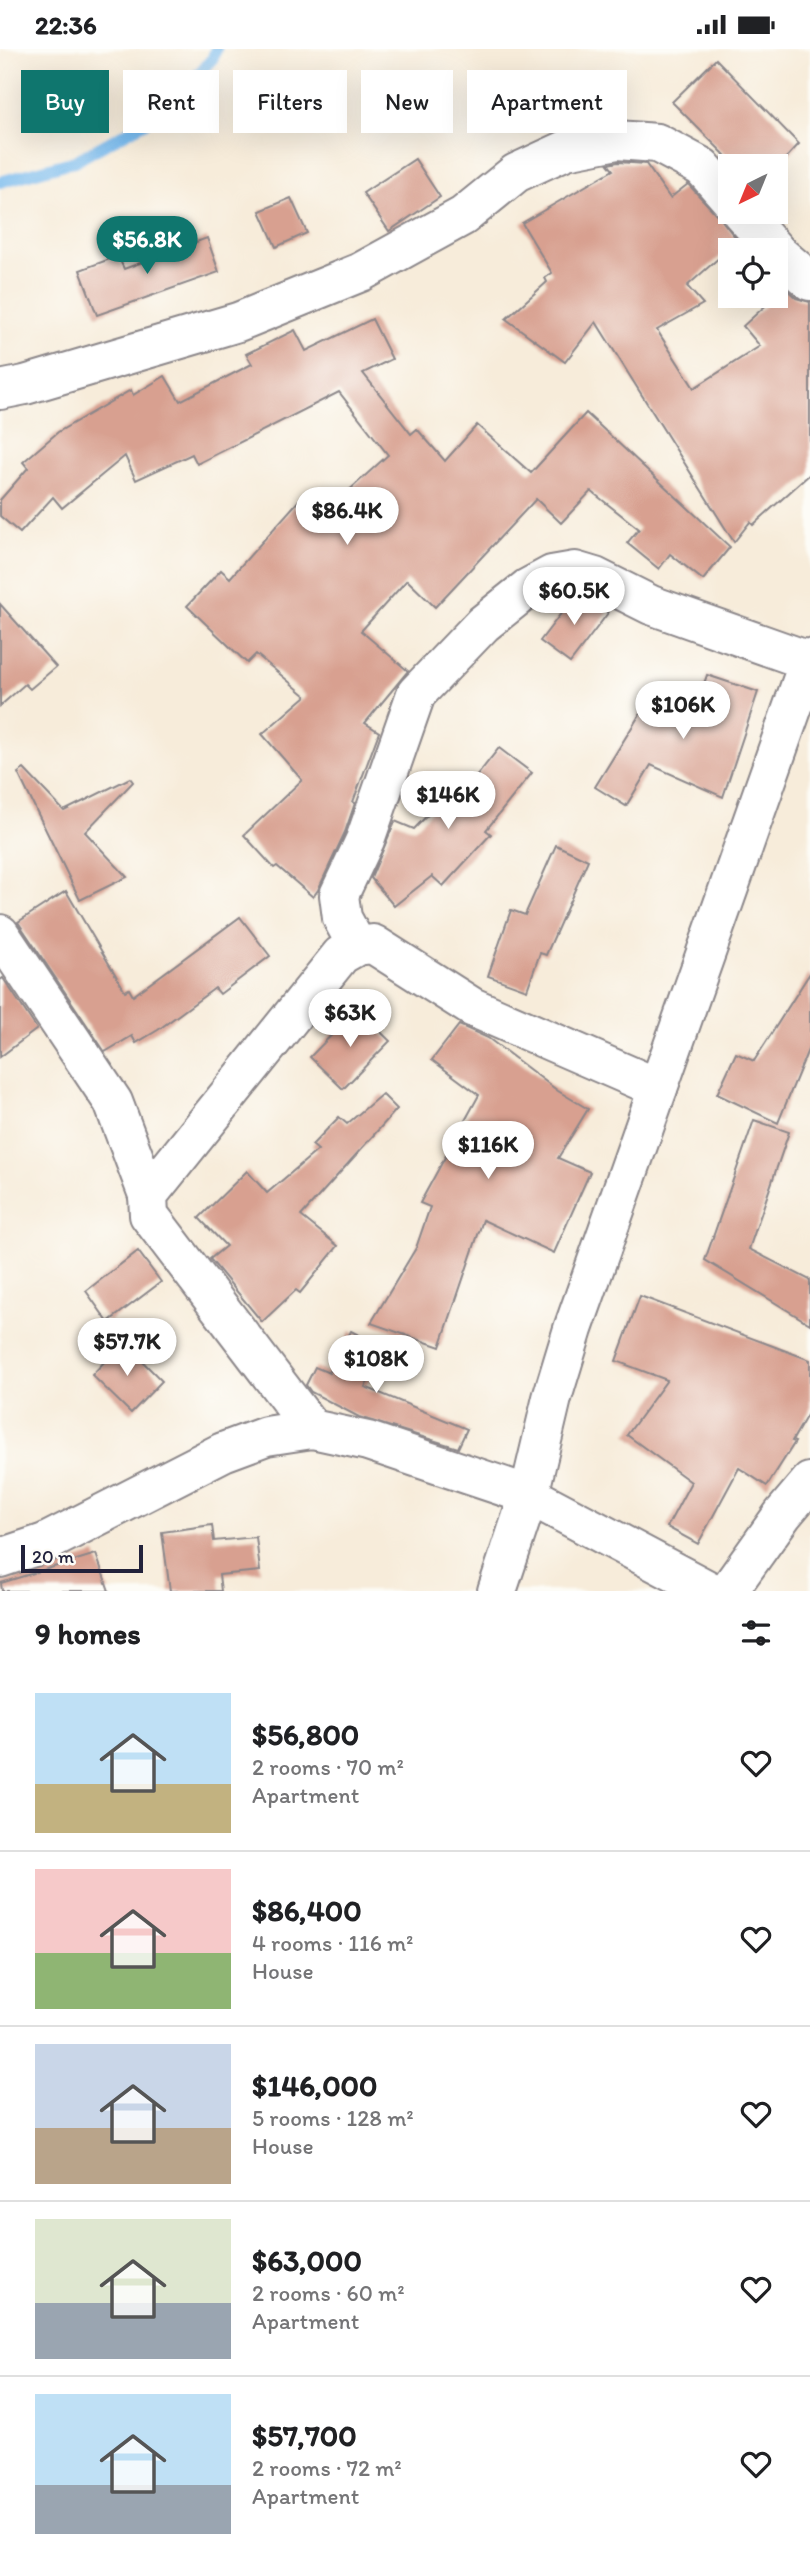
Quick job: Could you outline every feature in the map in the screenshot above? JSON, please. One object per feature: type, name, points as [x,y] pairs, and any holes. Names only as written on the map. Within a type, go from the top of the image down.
[{"type":"street","points":[[0,390],[238,322],[361,272],[463,216],[516,173],[566,149],[617,139],[657,143],[702,167],[718,185]]},
{"type":"street","points":[[751,224],[764,238]]},
{"type":"street","points":[[788,262],[810,281]]},
{"type":"street","points":[[356,946],[342,918],[339,895],[365,840],[416,694],[483,624],[528,588],[552,575],[575,571],[595,577],[651,605],[809,659],[570,1341],[552,1398],[529,1495],[497,1591]]},
{"type":"street","points":[[0,935],[113,1102],[148,1195],[149,1215],[312,1429]]},
{"type":"street","points":[[148,1195],[341,955],[356,946],[373,944],[472,1007],[658,1088]]},
{"type":"street","points":[[0,1558],[45,1543],[223,1452],[267,1436],[312,1429],[368,1441],[529,1495],[710,1591]]},
{"type":"street","points":[[728,1591],[783,1514],[810,1482]]},
{"type":"building","points":[[716,59],[799,144],[788,156],[724,154],[672,102]]},
{"type":"building","points":[[415,159],[440,197],[389,231],[363,193]]},
{"type":"building","points":[[608,164],[646,164],[670,198],[688,184],[718,216],[718,224],[725,224],[736,238],[718,238],[718,259],[687,286],[703,304],[657,330],[694,388],[760,346],[743,326],[763,308],[788,308],[788,291],[796,298],[810,302],[810,474],[753,525],[750,522],[734,542],[596,322],[565,362],[506,319],[547,282],[545,278],[552,273],[522,223],[613,170]]},
{"type":"building","points":[[291,198],[307,233],[276,247],[260,211]]},
{"type":"building","points":[[207,238],[219,272],[97,315],[80,270],[118,256],[124,269]]},
{"type":"building","points":[[372,319],[392,359],[363,373],[411,434],[417,429],[445,461],[477,425],[531,473],[586,413],[730,547],[703,580],[670,554],[659,569],[627,543],[639,529],[591,491],[561,523],[536,499],[435,607],[407,580],[361,631],[408,671],[365,723],[379,732],[345,832],[313,897],[277,866],[274,868],[244,835],[302,780],[262,734],[306,696],[256,654],[247,663],[187,606],[221,570],[230,578],[302,497],[322,515],[388,455],[339,392],[197,464],[192,454],[136,480],[125,456],[62,508],[53,497],[20,533],[0,516],[0,500],[28,468],[23,462],[58,432],[131,390],[133,395],[165,376],[180,401],[252,364],[246,354],[295,330],[306,351]]},
{"type":"building","points":[[576,594],[589,598],[608,613],[570,663],[540,641]]},
{"type":"building","points":[[0,604],[56,667],[30,689],[25,684],[0,706]]},
{"type":"building","points":[[707,675],[758,692],[723,797],[651,765],[626,806],[595,787],[653,693],[692,719]]},
{"type":"building","points":[[499,748],[532,773],[486,830],[491,834],[443,886],[432,876],[394,906],[371,878],[395,821],[414,829],[448,794],[456,802]]},
{"type":"building","points":[[24,769],[64,811],[130,778],[133,782],[85,832],[127,877],[80,900],[18,773]]},
{"type":"building","points":[[556,845],[588,860],[546,955],[540,953],[527,990],[488,976],[511,910],[525,915]]},
{"type":"building","points":[[66,891],[125,991],[129,989],[133,996],[240,917],[270,956],[220,994],[215,988],[136,1043],[132,1036],[105,1052],[18,922]]},
{"type":"building","points":[[810,973],[810,1045],[778,1123],[717,1094],[736,1053],[754,1061]]},
{"type":"building","points":[[3,978],[37,1029],[0,1057],[0,980]]},
{"type":"building","points":[[357,1009],[390,1041],[343,1089],[310,1057]]},
{"type":"building","points":[[459,1025],[488,1038],[558,1091],[588,1109],[558,1158],[590,1172],[554,1253],[483,1220],[440,1347],[371,1323],[416,1248],[430,1207],[420,1203],[479,1095],[432,1060]]},
{"type":"building","points":[[382,1094],[397,1109],[301,1216],[338,1246],[300,1293],[296,1290],[262,1322],[210,1259],[226,1246],[199,1218],[247,1171],[267,1193],[318,1150],[312,1145],[339,1117],[347,1124]]},
{"type":"building","points":[[754,1120],[789,1132],[749,1249],[810,1280],[810,1324],[705,1260]]},
{"type":"building","points":[[138,1251],[161,1282],[108,1322],[86,1291]]},
{"type":"building","points":[[640,1296],[810,1360],[810,1410],[792,1441],[795,1442],[767,1486],[739,1468],[698,1544],[667,1527],[691,1482],[627,1435],[667,1380],[616,1361]]},
{"type":"building","points":[[351,1331],[385,1349],[365,1387],[467,1429],[458,1448],[359,1417],[311,1392],[306,1385],[315,1367],[329,1373]]},
{"type":"building","points":[[123,1342],[162,1381],[131,1413],[92,1375]]},
{"type":"building","points":[[212,1525],[214,1541],[256,1537],[260,1571],[219,1575],[221,1591],[170,1591],[162,1532]]},
{"type":"building","points":[[96,1554],[109,1591],[2,1591],[1,1583]]},
{"type":"waterway","points":[[0,182],[75,161],[162,113],[213,58],[216,49]]}]
